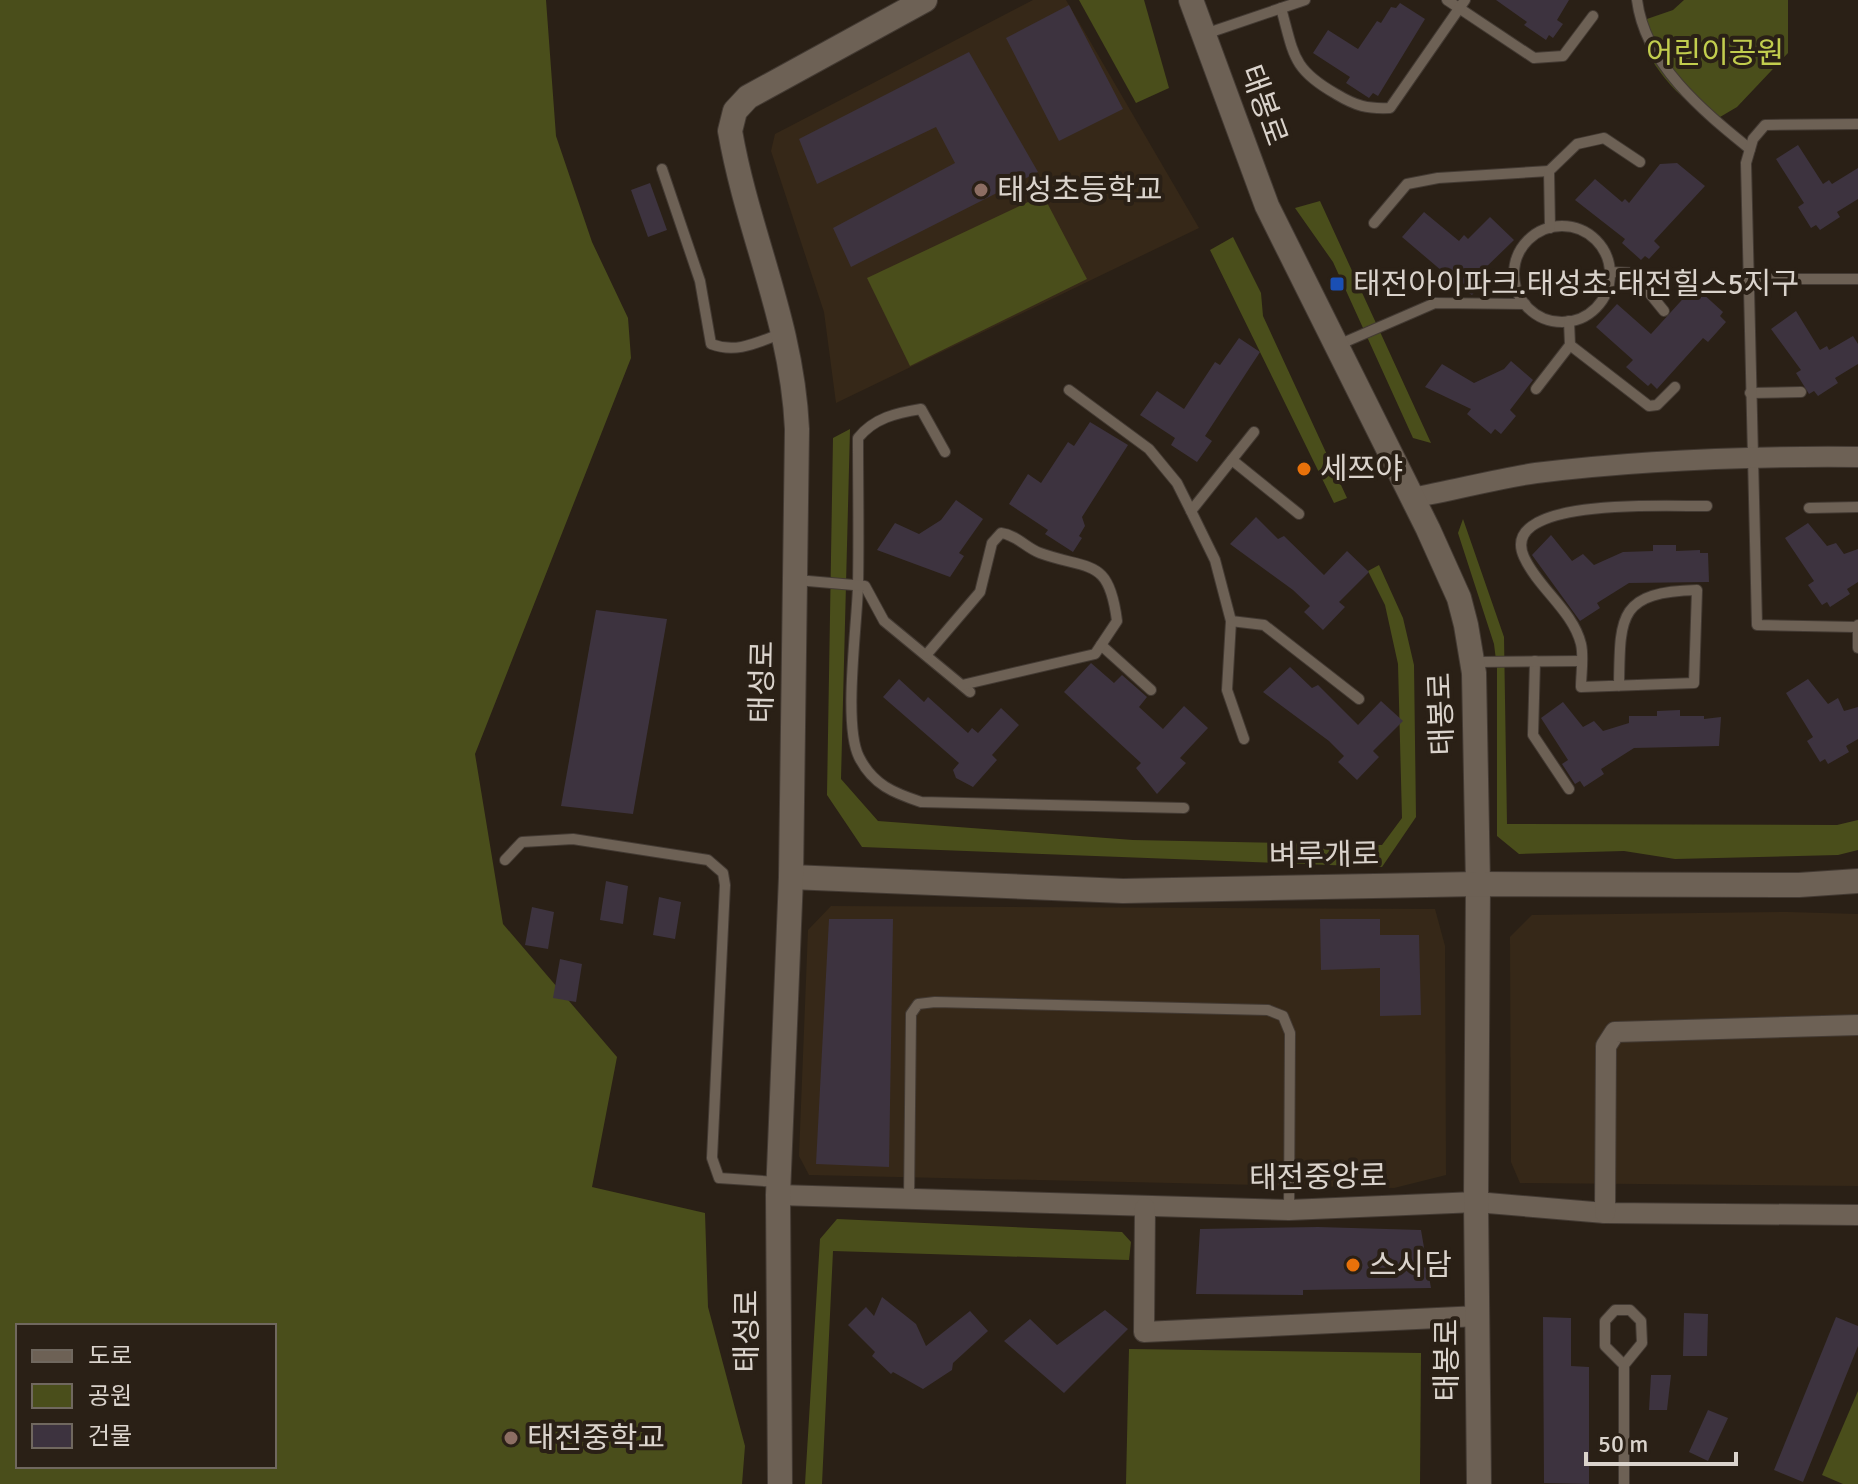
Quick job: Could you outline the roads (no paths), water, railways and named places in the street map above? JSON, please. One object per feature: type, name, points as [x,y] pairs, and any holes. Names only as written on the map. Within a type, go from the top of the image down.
[{"type":"street","name":"태봉로","points":[[1191,0],[1267,206],[1459,598],[1472,662],[1478,884],[1476,1202],[1479,1484]]},
{"type":"street","name":"태성로","points":[[780,1484],[779,1189],[791,877],[797,429],[795,388],[784,332],[734,157],[730,131],[735,111],[748,97],[915,2]]},
{"type":"street","points":[[1411,498],[1535,473],[1751,458],[1858,457]]},
{"type":"street","name":"벼루개로","points":[[791,877],[1123,891],[1478,884],[1745,886],[1858,881]]},
{"type":"street","points":[[1605,1213],[1606,1046],[1615,1032],[1858,1025]]},
{"type":"street","name":"태전중앙로","points":[[779,1189],[909,1200],[1145,1208],[1289,1210],[1476,1202],[1605,1213],[1858,1215]]},
{"type":"street","points":[[1145,1208],[1144,1332],[1479,1316]]},
{"type":"lane","points":[[1203,34],[1305,0]]},
{"type":"lane","points":[[1447,0],[1462,4],[1534,58],[1563,56],[1593,16]]},
{"type":"lane","points":[[1637,0],[1658,57],[1676,82],[1750,149]]},
{"type":"lane","points":[[1281,8],[1294,53],[1307,78],[1361,109],[1390,108],[1462,4]]},
{"type":"lane","points":[[1858,124],[1765,125],[1750,149],[1746,163],[1757,625],[1857,626],[1858,648]]},
{"type":"lane","points":[[1374,223],[1407,184],[1438,178],[1549,171],[1577,144],[1604,138],[1640,162]]},
{"type":"lane","points":[[662,169],[700,281],[711,344],[726,350],[740,349],[784,332]]},
{"type":"lane","points":[[1549,171],[1550,228]]},
{"type":"lane","points":[[1568,226],[1595,239],[1605,251],[1610,272],[1605,295],[1597,307],[1569,321],[1545,318],[1525,304],[1516,289],[1514,273],[1517,257],[1525,243],[1550,228],[1568,226]]},
{"type":"lane","points":[[1610,272],[1633,273],[1664,311]]},
{"type":"lane","points":[[1748,279],[1858,279]]},
{"type":"lane","points":[[1336,345],[1435,303],[1525,304]]},
{"type":"lane","points":[[1536,389],[1570,345],[1569,321]]},
{"type":"lane","points":[[1570,345],[1649,406],[1657,405],[1675,387]]},
{"type":"lane","points":[[1069,390],[1149,449],[1177,483],[1215,560],[1231,621],[1227,690],[1244,739]]},
{"type":"lane","points":[[1750,393],[1801,392]]},
{"type":"lane","points":[[945,452],[921,409],[893,414],[867,427],[858,438],[858,585],[852,731],[858,755],[870,775],[887,791],[921,802],[1184,808]]},
{"type":"lane","points":[[1191,511],[1254,432]]},
{"type":"lane","points":[[1232,460],[1299,514]]},
{"type":"lane","points":[[1619,686],[1620,628],[1634,604],[1659,591],[1697,590],[1694,683],[1619,686],[1581,687],[1581,646],[1575,631],[1523,555],[1523,539],[1538,519],[1566,510],[1707,506]]},
{"type":"lane","points":[[1809,508],[1858,507]]},
{"type":"lane","points":[[795,580],[865,586],[884,621],[966,688],[1095,654],[1117,621],[1113,590],[1100,573],[1082,563],[1038,553],[1011,534],[1001,533],[992,543],[980,592],[927,654]]},
{"type":"lane","points":[[1231,621],[1264,625],[1359,699]]},
{"type":"lane","points":[[1101,645],[1151,690]]},
{"type":"lane","points":[[1535,661],[1533,735],[1569,789]]},
{"type":"lane","points":[[1472,662],[1581,661]]},
{"type":"lane","points":[[505,860],[522,842],[573,839],[708,860],[723,873],[725,885],[712,1158],[719,1178],[779,1189]]},
{"type":"lane","points":[[909,1200],[911,1014],[918,1004],[1268,1010],[1283,1016],[1290,1033],[1289,1210]]},
{"type":"lane","points":[[1624,1365],[1605,1346],[1605,1321],[1615,1310],[1630,1310],[1641,1321],[1642,1343],[1624,1365],[1624,1484]]},
{"type":"place","name":"태성초등학교","points":[[981,190]]},
{"type":"place","name":"태전아이파크.태성초.태전힐스5지구","points":[[1337,284]]},
{"type":"place","name":"세쯔야","points":[[1304,469]]},
{"type":"place","name":"스시담","points":[[1353,1265]]},
{"type":"place","name":"태전중학교","points":[[511,1438]]},
{"type":"park label","name":"어린이공원","points":[[1715,53]]}]
